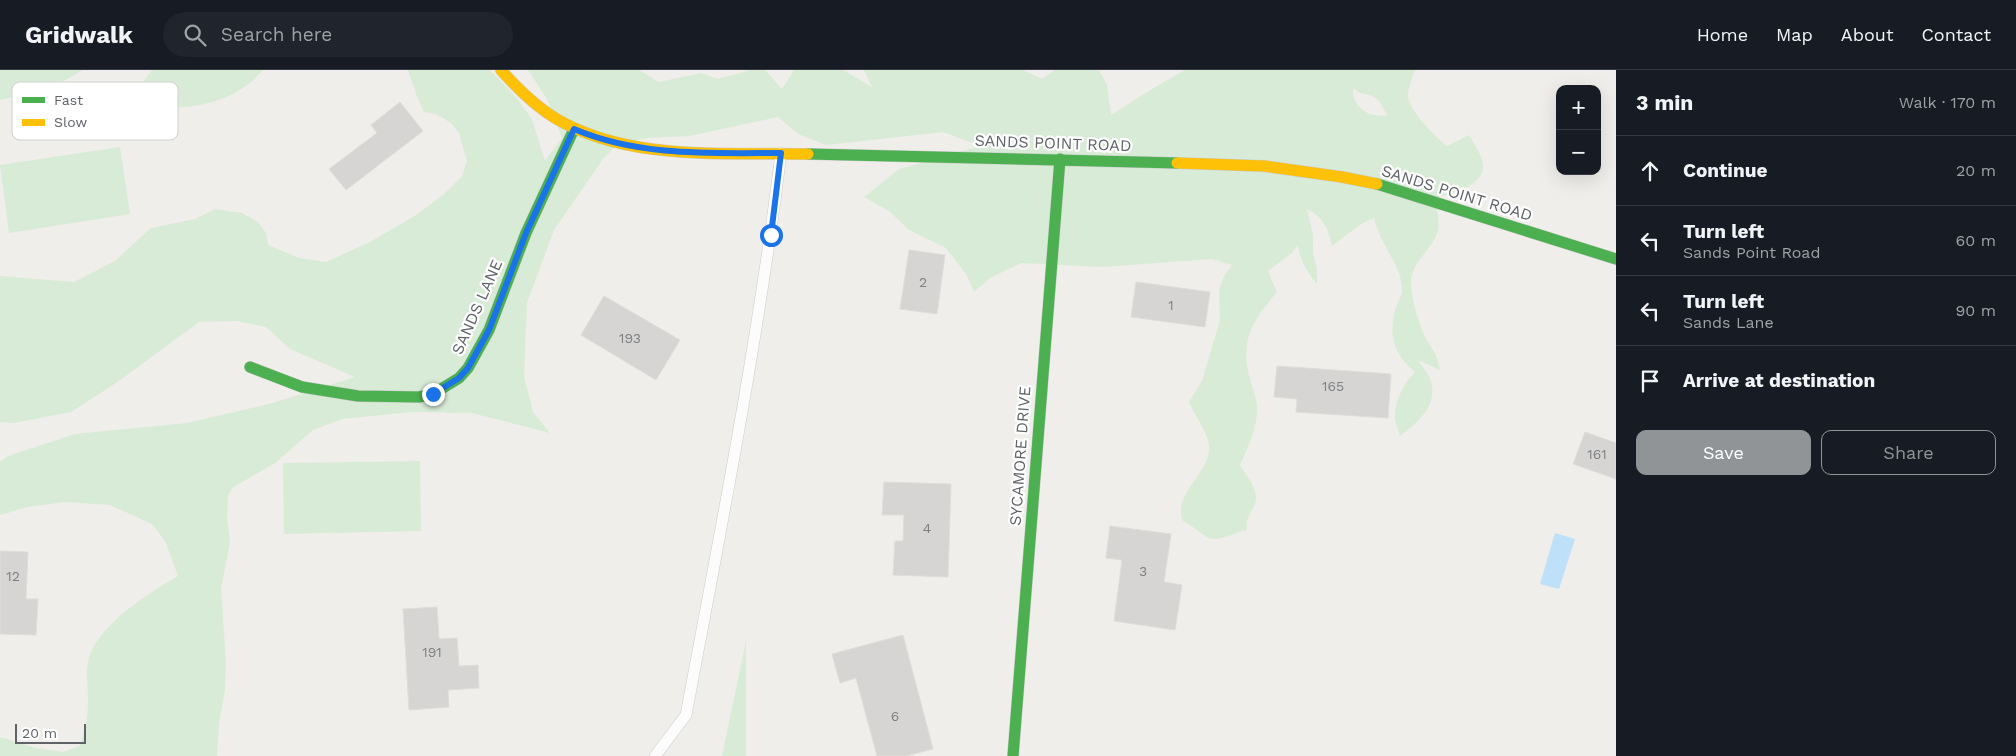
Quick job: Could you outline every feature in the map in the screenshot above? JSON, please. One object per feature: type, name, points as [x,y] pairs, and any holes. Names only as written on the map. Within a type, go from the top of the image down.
[{"type":"main road","name":"SANDS POINT ROAD","points":[[501,70],[525,95],[556,119],[574,129],[606,141],[662,151],[1060,159],[1264,166],[1342,177],[1379,185],[1616,259]]},
{"type":"main road","name":"SANDS LANE","points":[[250,367],[302,387],[358,396],[419,397],[433,394],[459,378],[468,368],[489,330],[526,233],[574,129]]},
{"type":"main road","name":"SYCAMORE DRIVE","points":[[1013,756],[1060,159]]},
{"type":"lane","points":[[656,756],[686,715],[743,404],[771,235],[781,153]]},
{"type":"green space","points":[[0,70],[83,70],[62,82],[12,82],[12,98],[0,100]]},
{"type":"green space","points":[[152,70],[263,70],[250,83],[236,92],[220,99],[186,107],[178,107],[178,82],[143,82]]},
{"type":"green space","points":[[408,70],[490,70],[515,96],[532,119],[545,161],[562,138],[547,99],[528,70],[639,70],[659,82],[701,73],[718,79],[751,70],[765,70],[782,89],[794,70],[843,70],[872,87],[864,70],[1023,70],[1042,79],[1055,70],[1099,70],[1107,85],[1111,115],[1185,70],[1415,70],[1409,86],[1408,97],[1418,116],[1436,137],[1447,146],[1469,135],[1483,164],[1479,178],[1466,188],[1435,198],[1438,229],[1432,243],[1418,261],[1411,283],[1419,322],[1436,355],[1440,370],[1418,360],[1431,381],[1432,398],[1420,419],[1400,436],[1395,420],[1396,407],[1403,388],[1415,372],[1402,358],[1394,343],[1392,326],[1402,291],[1398,272],[1380,236],[1374,218],[1361,224],[1332,246],[1324,224],[1313,212],[1307,209],[1313,235],[1313,254],[1317,269],[1317,284],[1304,266],[1298,245],[1292,253],[1268,271],[1277,292],[1256,320],[1251,330],[1246,351],[1257,413],[1253,433],[1240,465],[1249,478],[1256,494],[1255,504],[1248,519],[1247,530],[1214,539],[1208,538],[1183,521],[1181,511],[1187,492],[1205,464],[1209,454],[1208,439],[1189,402],[1202,381],[1220,320],[1219,291],[1224,276],[1232,265],[1212,259],[1102,267],[1021,263],[990,278],[974,292],[966,274],[946,248],[909,230],[889,211],[864,197],[899,169],[981,146],[943,132],[826,145],[798,134],[778,117],[689,136],[647,138],[618,144],[603,159],[554,230],[527,303],[524,376],[533,412],[550,433],[472,413],[412,412],[342,419],[313,430],[275,463],[232,488],[228,496],[227,517],[230,543],[221,588],[226,663],[225,690],[219,723],[217,756],[0,756],[0,737],[36,748],[63,752],[80,746],[87,715],[87,667],[93,649],[112,623],[139,601],[178,576],[165,541],[152,524],[110,505],[65,502],[28,507],[0,515],[0,462],[8,456],[75,434],[187,423],[273,403],[355,377],[290,349],[266,327],[237,321],[199,322],[116,383],[71,412],[14,423],[0,422],[0,276],[74,282],[115,261],[151,228],[195,219],[215,209],[242,213],[258,222],[266,233],[268,245],[299,258],[326,262],[370,242],[416,215],[443,195],[462,176],[467,161],[459,133],[451,123],[436,114],[424,112]],"holes":[[[1354,88],[1377,99],[1387,116],[1372,115],[1363,110],[1353,95]]]},
{"type":"green space","points":[[120,147],[130,214],[9,233],[0,165]]},
{"type":"green space","points":[[420,461],[421,531],[284,534],[283,463]]},
{"type":"green space","points":[[746,641],[746,756],[722,756]]},
{"type":"water","points":[[1555,533],[1575,539],[1559,589],[1540,584]]},
{"type":"building","points":[[400,102],[423,131],[346,190],[329,169],[377,133],[371,125]]},
{"type":"building","points":[[909,250],[945,255],[937,314],[900,309]]},
{"type":"building","points":[[1136,282],[1210,292],[1205,327],[1131,317]]},
{"type":"building","points":[[604,296],[680,340],[656,380],[581,335]]},
{"type":"building","points":[[1277,366],[1391,374],[1388,418],[1296,412],[1297,399],[1274,397]]},
{"type":"building","points":[[1585,432],[1616,443],[1616,479],[1573,464]]},
{"type":"building","points":[[884,482],[951,484],[948,577],[893,575],[895,541],[903,541],[904,515],[882,515]]},
{"type":"building","points":[[1110,526],[1171,534],[1164,582],[1182,585],[1175,630],[1114,621],[1122,560],[1106,558]]},
{"type":"building","points":[[0,551],[28,552],[26,599],[38,599],[36,635],[0,634]]},
{"type":"building","points":[[437,607],[439,639],[457,638],[459,666],[478,665],[479,688],[448,690],[449,707],[409,710],[403,609]]},
{"type":"building","points":[[903,635],[933,749],[906,756],[877,756],[856,678],[840,683],[832,654]]},
{"type":"traffic: fast","points":[[250,367],[302,387],[358,396],[419,397],[433,394],[459,378],[468,368],[489,330],[526,233],[574,129]]},
{"type":"traffic: fast","points":[[808,154],[1177,163]]},
{"type":"traffic: fast","points":[[1013,756],[1060,159]]},
{"type":"traffic: fast","points":[[1377,184],[1616,259]]},
{"type":"traffic: slow","points":[[501,70],[526,96],[555,118],[584,132],[614,142],[678,152],[808,154]]},
{"type":"traffic: slow","points":[[1177,163],[1264,166],[1377,184]]},
{"type":"route","points":[[433,394],[459,378],[468,368],[489,330],[526,233],[574,129],[626,146],[662,151],[781,153],[771,235]]}]
